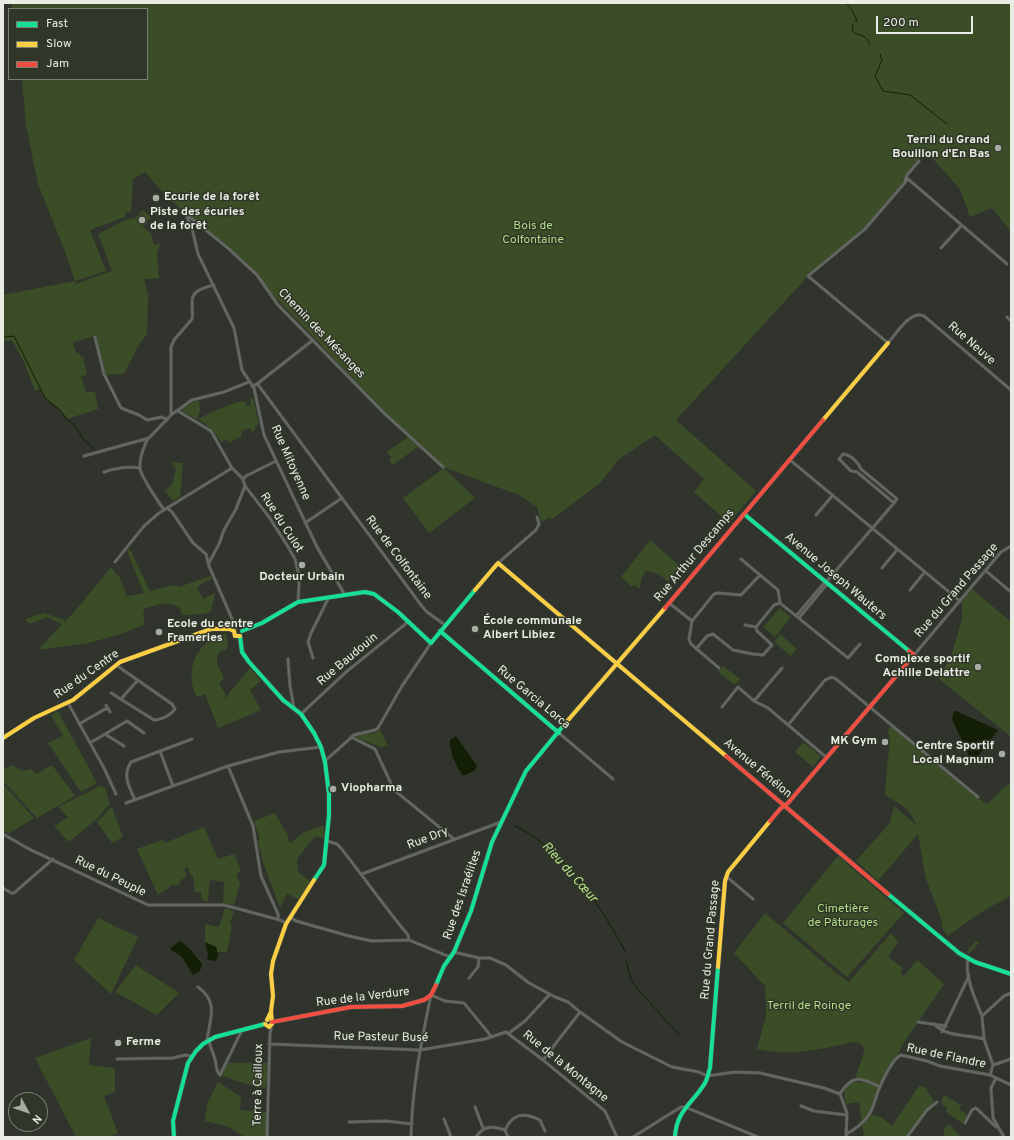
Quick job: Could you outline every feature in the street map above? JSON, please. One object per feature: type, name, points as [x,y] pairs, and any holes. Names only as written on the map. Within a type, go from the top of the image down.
[{"type":"street","points":[[905,183],[907,175],[919,161]]},
{"type":"street","points":[[888,343],[808,276],[865,229],[908,179],[1007,264]]},
{"type":"street","name":"Rue Mitoyenne","points":[[185,214],[192,228],[198,254],[234,328],[242,370],[254,388],[264,435],[317,547],[345,596]]},
{"type":"street","name":"Chemin des Mésanges","points":[[185,214],[229,249],[257,275],[278,304],[313,340],[396,425],[444,467]]},
{"type":"street","points":[[941,248],[961,226]]},
{"type":"street","points":[[171,415],[171,347],[174,340],[192,319],[192,302],[194,295],[198,291],[214,285]]},
{"type":"street","name":"Rue Arthur Descamps","points":[[502,822],[526,771],[670,603],[888,343],[910,318],[917,314]]},
{"type":"street","name":"Rue Neuve","points":[[917,314],[928,319],[1011,390]]},
{"type":"street","points":[[1007,317],[1011,321]]},
{"type":"street","points":[[95,337],[104,374],[121,408],[147,420],[162,417],[167,420]]},
{"type":"street","points":[[252,386],[257,384],[313,340]]},
{"type":"street","points":[[164,510],[141,473],[140,468],[142,452],[149,438],[171,415],[185,405],[196,399],[224,392],[249,382]]},
{"type":"street","name":"Rue de Colfontaine","points":[[257,384],[421,605],[427,612],[445,625]]},
{"type":"street","points":[[178,411],[211,431],[232,468],[243,480],[246,476],[276,461]]},
{"type":"street","points":[[84,456],[149,438]]},
{"type":"street","points":[[798,617],[894,503],[897,498],[861,469],[859,464],[847,454],[843,454],[839,460],[851,471],[857,472],[894,503]]},
{"type":"street","points":[[790,460],[960,602]]},
{"type":"street","points":[[104,472],[115,468],[132,466],[140,468]]},
{"type":"street","points":[[115,562],[144,526],[159,513],[232,468]]},
{"type":"street","name":"Rue du Culot","points":[[243,480],[245,486],[269,517],[294,559],[298,577],[298,602]]},
{"type":"street","points":[[208,564],[236,509],[245,486]]},
{"type":"street","points":[[816,515],[833,495]]},
{"type":"street","points":[[305,523],[342,498]]},
{"type":"street","points":[[168,508],[194,543],[206,554],[208,564],[235,629],[233,633],[235,636],[240,636]]},
{"type":"street","name":"Avenue Joseph Wauters","points":[[744,514],[914,655]]},
{"type":"street","points":[[325,762],[357,733],[375,730],[378,728],[414,668],[440,631],[490,570],[536,530],[539,524],[537,517]]},
{"type":"street","name":"Rue du Grand Passage","points":[[707,1076],[711,1058],[717,968],[725,881],[728,872],[960,602],[1001,552],[1011,546]]},
{"type":"street","points":[[882,568],[897,550]]},
{"type":"street","points":[[741,559],[778,590],[780,603],[848,658],[860,644]]},
{"type":"street","name":"Avenue Fénélon","points":[[498,563],[903,907],[968,960],[1011,974]]},
{"type":"street","points":[[986,571],[1011,592]]},
{"type":"street","points":[[910,590],[924,573]]},
{"type":"street","points":[[719,668],[696,649],[689,640],[692,621],[714,594],[718,593],[741,596],[760,575]]},
{"type":"street","points":[[235,629],[240,629],[242,631],[262,623],[288,606],[298,602],[328,599],[361,592],[370,593],[393,608],[431,643]]},
{"type":"street","points":[[313,658],[308,642],[328,599]]},
{"type":"street","points":[[670,603],[692,621]]},
{"type":"street","points":[[756,627],[774,605],[780,603]]},
{"type":"street","name":"Rue Baudouin","points":[[301,714],[346,672],[409,622]]},
{"type":"street","points":[[745,626],[756,627]]},
{"type":"street","points":[[696,649],[707,636],[713,634],[733,650],[763,655],[772,645],[757,631],[756,627]]},
{"type":"street","name":"Rue du Centre","points":[[3,738],[34,718],[68,703],[116,665],[126,660],[211,629],[235,629]]},
{"type":"street","points":[[242,631],[240,636],[242,652],[249,662],[283,700],[301,714],[314,733],[321,748],[325,762],[329,801],[327,841],[323,867],[286,923],[281,934],[272,965],[273,996],[269,1023]]},
{"type":"street","name":"Rue Garcia Lorca","points":[[440,631],[613,779]]},
{"type":"street","points":[[288,659],[290,686],[294,708]]},
{"type":"street","points":[[111,693],[154,720],[172,714],[175,709],[172,704],[116,665]]},
{"type":"street","points":[[754,701],[782,668]]},
{"type":"street","points":[[788,725],[825,680],[832,677],[978,797]]},
{"type":"street","points":[[121,699],[137,681]]},
{"type":"street","points":[[722,707],[738,688],[754,701],[768,708],[826,757]]},
{"type":"street","points":[[68,703],[108,776],[116,794]]},
{"type":"street","points":[[80,724],[106,707],[110,712]]},
{"type":"street","points":[[90,743],[127,721],[144,733]]},
{"type":"street","points":[[105,734],[124,746]]},
{"type":"street","points":[[351,737],[375,749],[394,790],[454,839]]},
{"type":"street","points":[[135,800],[126,774],[131,762],[192,740]]},
{"type":"street","points":[[126,803],[228,766],[279,752],[321,748]]},
{"type":"street","points":[[160,751],[173,786]]},
{"type":"street","points":[[228,766],[253,826],[261,876],[278,915],[278,919]]},
{"type":"street","name":"Rue Dry","points":[[362,874],[502,822]]},
{"type":"street","name":"Rue des Israélites","points":[[431,995],[444,966],[454,952],[471,911],[492,842],[502,822]]},
{"type":"street","name":"Rue du Peuple","points":[[3,834],[14,841],[148,905],[226,906],[278,919],[286,923]]},
{"type":"street","points":[[327,841],[337,844],[362,874],[383,905],[408,935],[409,940]]},
{"type":"street","points":[[3,888],[11,893],[14,893],[52,859]]},
{"type":"street","points":[[727,877],[753,900]]},
{"type":"street","points":[[290,917],[296,921],[372,941],[409,940],[450,956]]},
{"type":"street","points":[[454,952],[479,958],[490,958],[506,965],[529,983],[568,1002],[622,1042],[672,1067],[699,1072],[707,1076],[735,1072],[760,1074],[824,1088],[840,1094]]},
{"type":"street","points":[[469,978],[478,967],[479,958]]},
{"type":"street","points":[[968,960],[969,976],[982,1016],[984,1039],[993,1065],[990,1075],[1011,1085]]},
{"type":"street","points":[[943,1032],[969,976]]},
{"type":"street","points":[[198,987],[209,999],[212,1009],[208,1040],[216,1062],[216,1070],[220,1075],[242,1029]]},
{"type":"street","points":[[982,1016],[1004,996],[1011,993]]},
{"type":"street","points":[[509,1034],[525,1021],[550,994]]},
{"type":"street","points":[[412,1137],[413,1098],[420,1050],[431,995],[445,1001],[464,1003],[491,1036]]},
{"type":"street","name":"Rue de la Verdure","points":[[208,1040],[242,1029],[351,1007],[402,1006],[424,1000],[431,995]]},
{"type":"street","points":[[543,1060],[580,1012]]},
{"type":"street","points":[[918,1022],[946,1026]]},
{"type":"street","name":"Terre à Cailloux","points":[[267,1137],[269,1044],[270,1033],[272,1030],[269,1023]]},
{"type":"street","points":[[934,1024],[943,1032],[984,1039]]},
{"type":"street","name":"Rue de la Montagne","points":[[491,1036],[506,1032],[543,1060],[605,1111],[617,1137]]},
{"type":"street","name":"Rue Pasteur Busé","points":[[269,1044],[420,1050],[485,1039],[491,1036]]},
{"type":"street","points":[[174,1137],[173,1121],[188,1063],[191,1056],[208,1040]]},
{"type":"street","points":[[117,1059],[173,1058],[191,1056]]},
{"type":"street","name":"Rue de Flandre","points":[[846,1136],[871,1112],[880,1087],[898,1056],[927,1061],[940,1066],[990,1075]]},
{"type":"street","points":[[993,1065],[1011,1059]]},
{"type":"street","points":[[675,1137],[674,1129],[685,1107],[700,1090],[707,1080],[707,1076]]},
{"type":"street","points":[[996,1078],[991,1088],[993,1118],[1004,1137]]},
{"type":"street","points":[[846,1136],[846,1115],[840,1094],[845,1085],[854,1079],[868,1082],[880,1087]]},
{"type":"street","points":[[907,1137],[927,1110],[937,1102]]},
{"type":"street","points":[[801,1106],[814,1111],[846,1115]]},
{"type":"street","points":[[475,1107],[483,1128]]},
{"type":"street","points":[[633,1137],[685,1107],[758,1137]]},
{"type":"street","points":[[965,1123],[972,1110],[976,1108],[999,1130]]},
{"type":"street","points":[[505,1130],[512,1119],[522,1116],[535,1117],[540,1120],[545,1132]]},
{"type":"street","points":[[444,1119],[451,1137]]},
{"type":"street","points":[[349,1122],[386,1121],[412,1124]]},
{"type":"street","points":[[476,1137],[483,1128],[486,1127],[505,1130]]},
{"type":"street","points":[[505,1130],[508,1137]]},
{"type":"green space","name":"Bois de Colfontaine","points":[[12,3],[1011,3],[1011,232],[992,208],[970,217],[960,189],[932,158],[921,157],[907,175],[905,183],[865,229],[808,276],[676,420],[756,491],[729,523],[694,492],[704,479],[655,435],[619,459],[600,483],[551,520],[551,517],[541,522],[537,507],[519,495],[443,467],[385,412],[274,296],[257,275],[230,249],[164,194],[145,172],[133,179],[131,212],[126,213],[125,217],[90,230],[106,271],[75,281],[38,184],[26,126],[22,80],[148,80],[148,8],[12,8]]},
{"type":"green space","points":[[142,210],[151,217],[143,227],[151,234],[154,245],[160,243],[157,255],[159,278],[144,279],[148,295],[147,334],[139,345],[124,374],[106,375],[96,336],[73,342],[76,353],[79,353],[80,357],[83,356],[87,375],[81,376],[86,392],[95,392],[98,409],[67,419],[60,410],[45,398],[40,389],[35,391],[24,362],[12,340],[3,342],[3,295],[75,281],[76,284],[112,271],[98,234],[125,220],[136,218]]},
{"type":"green space","points":[[253,398],[259,425],[255,426],[256,429],[252,432],[250,428],[241,431],[242,436],[229,443],[227,439],[221,442],[211,429],[198,419],[239,402],[245,401],[246,406],[251,406],[250,399]]},
{"type":"green space","points":[[199,399],[200,411],[197,419],[182,411],[182,409]]},
{"type":"green space","points":[[409,436],[419,446],[393,465],[389,460],[391,457],[387,452]]},
{"type":"green space","points":[[171,462],[183,463],[180,497],[173,501],[165,491],[172,484],[176,470]]},
{"type":"green space","points":[[444,468],[475,498],[429,533],[403,498]]},
{"type":"green space","points":[[650,540],[680,566],[668,582],[658,574],[645,571],[641,580],[640,589],[635,585],[632,587],[621,577]]},
{"type":"green space","points":[[130,549],[150,591],[173,585],[179,587],[210,576],[212,579],[204,582],[197,588],[203,599],[215,593],[211,612],[182,615],[180,608],[167,603],[159,604],[145,608],[143,615],[145,624],[124,633],[89,643],[38,650],[62,624],[47,617],[29,624],[25,619],[44,613],[65,620],[64,623],[111,567],[117,575],[118,574],[127,596],[144,593],[127,551]]},
{"type":"green space","name":"Complexe sportif Achille Delattre","points":[[971,588],[1011,622],[1011,737],[938,678],[951,657],[962,619],[962,604],[960,601]]},
{"type":"green space","points":[[780,608],[791,617],[775,637],[763,627]]},
{"type":"green space","points":[[226,633],[228,643],[226,650],[219,653],[217,660],[224,678],[219,684],[226,695],[221,703],[250,668],[261,681],[250,690],[261,710],[218,728],[205,694],[197,697],[196,695],[192,686],[192,673],[195,658],[204,645]]},
{"type":"green space","points":[[780,634],[797,649],[791,656],[774,642]]},
{"type":"green space","points":[[723,666],[740,679],[735,685],[718,672]]},
{"type":"green space","points":[[58,711],[97,783],[81,792],[48,743],[63,736],[51,715]]},
{"type":"green space","points":[[893,726],[987,805],[1004,787],[1011,783],[1011,896],[978,914],[948,936],[943,930],[941,918],[926,879],[918,834],[878,881],[856,861],[890,823],[894,806],[916,825],[914,819],[908,811],[885,795],[890,742],[888,733],[889,727]]},
{"type":"green space","points":[[380,730],[388,746],[381,747],[354,737],[374,733]]},
{"type":"green space","points":[[803,742],[821,756],[813,767],[795,752]]},
{"type":"green space","points":[[12,765],[22,771],[31,769],[36,774],[52,765],[75,796],[37,818],[3,781],[3,770]]},
{"type":"green space","points":[[3,784],[34,818],[8,834],[3,829]]},
{"type":"green space","points":[[100,786],[105,788],[110,805],[107,806],[99,817],[69,842],[54,826],[68,817],[58,807]]},
{"type":"green space","points":[[112,807],[123,837],[112,843],[97,822]]},
{"type":"green space","points":[[275,813],[288,836],[290,843],[304,832],[324,825],[324,838],[315,836],[297,859],[298,872],[311,882],[299,900],[287,893],[280,908],[263,862],[258,842],[260,840],[254,821]]},
{"type":"green space","points":[[204,827],[218,859],[234,854],[241,871],[236,874],[240,884],[234,905],[223,903],[224,882],[210,880],[208,901],[203,901],[201,891],[195,893],[193,876],[190,875],[188,867],[184,869],[187,876],[180,881],[180,884],[176,886],[170,885],[169,888],[158,895],[137,849],[162,840],[165,843]]},
{"type":"green space","name":"Cimetière de Pâturages","points":[[838,856],[904,913],[847,977],[783,923]]},
{"type":"green space","points":[[225,908],[234,911],[230,924],[232,925],[227,952],[217,952],[216,947],[205,942],[205,924],[219,927]]},
{"type":"green space","name":"Terril de Roinge","points":[[765,913],[836,973],[849,982],[891,933],[898,942],[888,957],[903,968],[901,972],[903,977],[917,960],[944,984],[903,1044],[880,1087],[870,1114],[881,1117],[892,1126],[919,1086],[924,1087],[935,1103],[927,1108],[905,1137],[864,1137],[859,1102],[846,1104],[845,1089],[847,1085],[855,1082],[873,1084],[863,1080],[855,1080],[864,1052],[864,1048],[860,1043],[853,1042],[793,1052],[757,1049],[766,1016],[765,986],[734,953]]},
{"type":"green space","points":[[98,918],[138,937],[111,994],[74,960]]},
{"type":"green space","points":[[976,941],[979,943],[969,954],[966,952]]},
{"type":"green space","points":[[136,965],[179,993],[157,1015],[115,992]]},
{"type":"green space","points":[[91,1038],[89,1065],[115,1068],[115,1092],[104,1096],[118,1133],[107,1137],[76,1137],[35,1058]]},
{"type":"green space","points":[[225,1063],[268,1063],[266,1087],[258,1088],[220,1075]]},
{"type":"green space","points":[[218,1082],[241,1097],[240,1110],[266,1112],[266,1137],[246,1137],[226,1126],[205,1121],[207,1104]]},
{"type":"green space","points":[[944,1095],[961,1105],[959,1109],[967,1115],[963,1124],[946,1112],[947,1108],[941,1104]]},
{"type":"green space","points":[[949,1124],[961,1137],[945,1137],[943,1130]]},
{"type":"shaded area","points":[[954,711],[998,730],[974,759],[969,756],[952,719]]},
{"type":"shaded area","points":[[456,736],[477,766],[475,770],[466,775],[462,775],[452,754],[450,740]]},
{"type":"shaded area","points":[[180,941],[189,948],[202,964],[200,971],[193,975],[182,957],[170,949]]},
{"type":"shaded area","points":[[205,942],[216,947],[218,955],[216,961],[207,960],[208,954]]},
{"type":"waterway","points":[[846,3],[857,20],[855,21]]},
{"type":"waterway","points":[[853,24],[852,30],[865,37],[870,44]]},
{"type":"waterway","points":[[880,54],[882,60],[875,76],[883,91],[910,95],[947,124]]},
{"type":"waterway","points":[[3,335],[4,337],[14,336],[45,398],[60,410],[76,427],[84,440],[94,449]]},
{"type":"waterway","name":"Rieu du Cœur","points":[[515,826],[549,848],[579,880],[604,915],[625,951]]},
{"type":"waterway","name":"Rieu du Cœur","points":[[626,961],[631,979],[635,986],[679,1035]]},
{"type":"traffic: fast","points":[[744,514],[909,651]]},
{"type":"traffic: fast","points":[[242,631],[262,623],[298,602],[365,592],[374,594],[398,612],[431,643],[475,590]]},
{"type":"traffic: fast","points":[[440,631],[559,733]]},
{"type":"traffic: fast","points":[[240,636],[242,652],[249,662],[283,700],[301,714],[314,733],[321,747],[325,762],[329,794],[329,815],[324,865],[314,880]]},
{"type":"traffic: fast","points":[[436,985],[444,966],[454,952],[471,911],[492,842],[526,771],[563,726]]},
{"type":"traffic: fast","points":[[888,894],[959,953],[975,962],[1011,974]]},
{"type":"traffic: fast","points":[[675,1137],[678,1120],[705,1083],[710,1068],[718,967]]},
{"type":"traffic: fast","points":[[174,1137],[173,1121],[188,1063],[196,1051],[203,1044],[215,1037],[265,1024]]},
{"type":"traffic: slow","points":[[823,420],[888,343]]},
{"type":"traffic: slow","points":[[475,590],[498,563],[726,756]]},
{"type":"traffic: slow","points":[[563,726],[665,608]]},
{"type":"traffic: slow","points":[[3,738],[34,718],[73,700],[120,662],[211,629],[229,629],[234,631]]},
{"type":"traffic: slow","points":[[234,631],[235,636],[240,636]]},
{"type":"traffic: slow","points":[[718,967],[725,881],[728,872],[770,821]]},
{"type":"traffic: slow","points":[[265,1024],[269,1027],[272,1024],[271,1011],[273,996],[271,974],[273,961],[286,924],[314,880]]},
{"type":"traffic: slow","points":[[267,1020],[271,1012]]},
{"type":"traffic: jam","points":[[665,608],[823,420]]},
{"type":"traffic: jam","points":[[770,821],[780,809],[788,803],[914,655],[909,651]]},
{"type":"traffic: jam","points":[[726,756],[888,894]]},
{"type":"traffic: jam","points":[[272,1022],[351,1007],[402,1006],[424,1000],[431,995],[436,985]]},
{"type":"place","name":"Terril du Grand Bouillon d'En Bas","points":[[998,148]]},
{"type":"place","name":"Ecurie de la forêt","points":[[156,198]]},
{"type":"place","name":"Piste des écuries de la forêt","points":[[142,220]]},
{"type":"place","name":"Docteur Urbain","points":[[302,565]]},
{"type":"place","name":"École communale Albert Libiez","points":[[475,629]]},
{"type":"place","name":"Ecole du centre Frameries","points":[[159,632]]},
{"type":"place","name":"Complexe sportif Achille Delattre","points":[[978,667]]},
{"type":"place","name":"MK Gym","points":[[885,742]]},
{"type":"place","name":"Centre Sportif Local Magnum","points":[[1002,754]]},
{"type":"place","name":"Viopharma","points":[[333,789]]},
{"type":"place","name":"Ferme","points":[[118,1043]]}]
